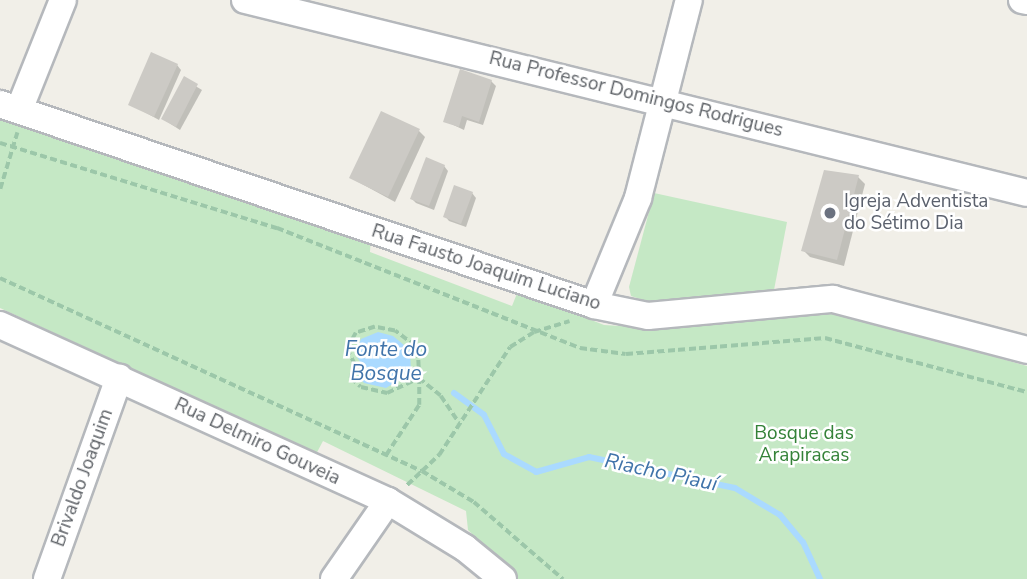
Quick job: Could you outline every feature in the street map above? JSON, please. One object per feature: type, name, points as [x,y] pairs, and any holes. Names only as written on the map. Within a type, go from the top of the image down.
[{"type":"street","points":[[10,107],[62,0]]},
{"type":"street","name":"Rua Professor Domingos Rodrigues","points":[[245,0],[311,8],[1027,193]]},
{"type":"street","points":[[594,305],[638,198],[689,0]]},
{"type":"street","name":"Rua Fausto Joaquim Luciano","points":[[10,107],[594,305],[648,316],[833,299],[1027,349]]},
{"type":"street","name":"Rua Delmiro Gouveia","points":[[0,325],[388,502],[465,548],[503,579]]},
{"type":"street","name":"Brivaldo Joaquim","points":[[47,579],[119,378]]},
{"type":"street","points":[[334,579],[388,502]]},
{"type":"path","points":[[0,189],[16,148],[10,107]]},
{"type":"path","points":[[0,278],[422,471],[474,502],[563,579]]},
{"type":"path","points":[[388,502],[439,454],[510,347],[534,332],[575,320],[594,305]]},
{"type":"path","points":[[386,455],[419,405],[419,378],[415,346],[395,331],[376,327],[356,333],[347,349],[355,364],[351,378],[361,387],[387,393],[419,378]]},
{"type":"path","points":[[419,378],[441,396],[459,423]]},
{"type":"green space","name":"Bosque das Arapiracas","points":[[0,115],[371,237],[370,252],[512,306],[518,291],[604,325],[652,328],[822,308],[1027,366],[1027,579],[518,579],[468,530],[466,511],[323,441],[314,458],[241,419],[0,308]]},
{"type":"green space","points":[[654,193],[787,222],[774,290],[649,302],[631,296],[629,287]]},
{"type":"water","name":"Fonte do Bosque","points":[[378,332],[393,336],[410,350],[411,373],[386,388],[364,383],[358,376],[363,366],[355,354],[361,339]]},
{"type":"building","points":[[151,52],[178,64],[154,117],[128,105]]},
{"type":"building","points":[[460,69],[492,80],[479,122],[462,116],[459,127],[443,122]]},
{"type":"building","points":[[184,76],[198,84],[176,127],[161,119]]},
{"type":"building","points":[[381,111],[420,129],[388,197],[349,178]]},
{"type":"building","points":[[426,157],[445,165],[429,206],[410,199]]},
{"type":"building","name":"Igreja Adventista do Sétimo Dia","points":[[824,170],[859,175],[837,260],[801,251]]},
{"type":"building","points":[[454,185],[473,192],[461,224],[443,217]]},
{"type":"waterway","name":"Riacho Piauí","points":[[454,393],[484,415],[504,454],[536,472],[589,457],[735,488],[780,515],[803,542],[820,579]]},
{"type":"place","name":"Igreja Adventista do Sétimo Dia","points":[[830,213]]}]
